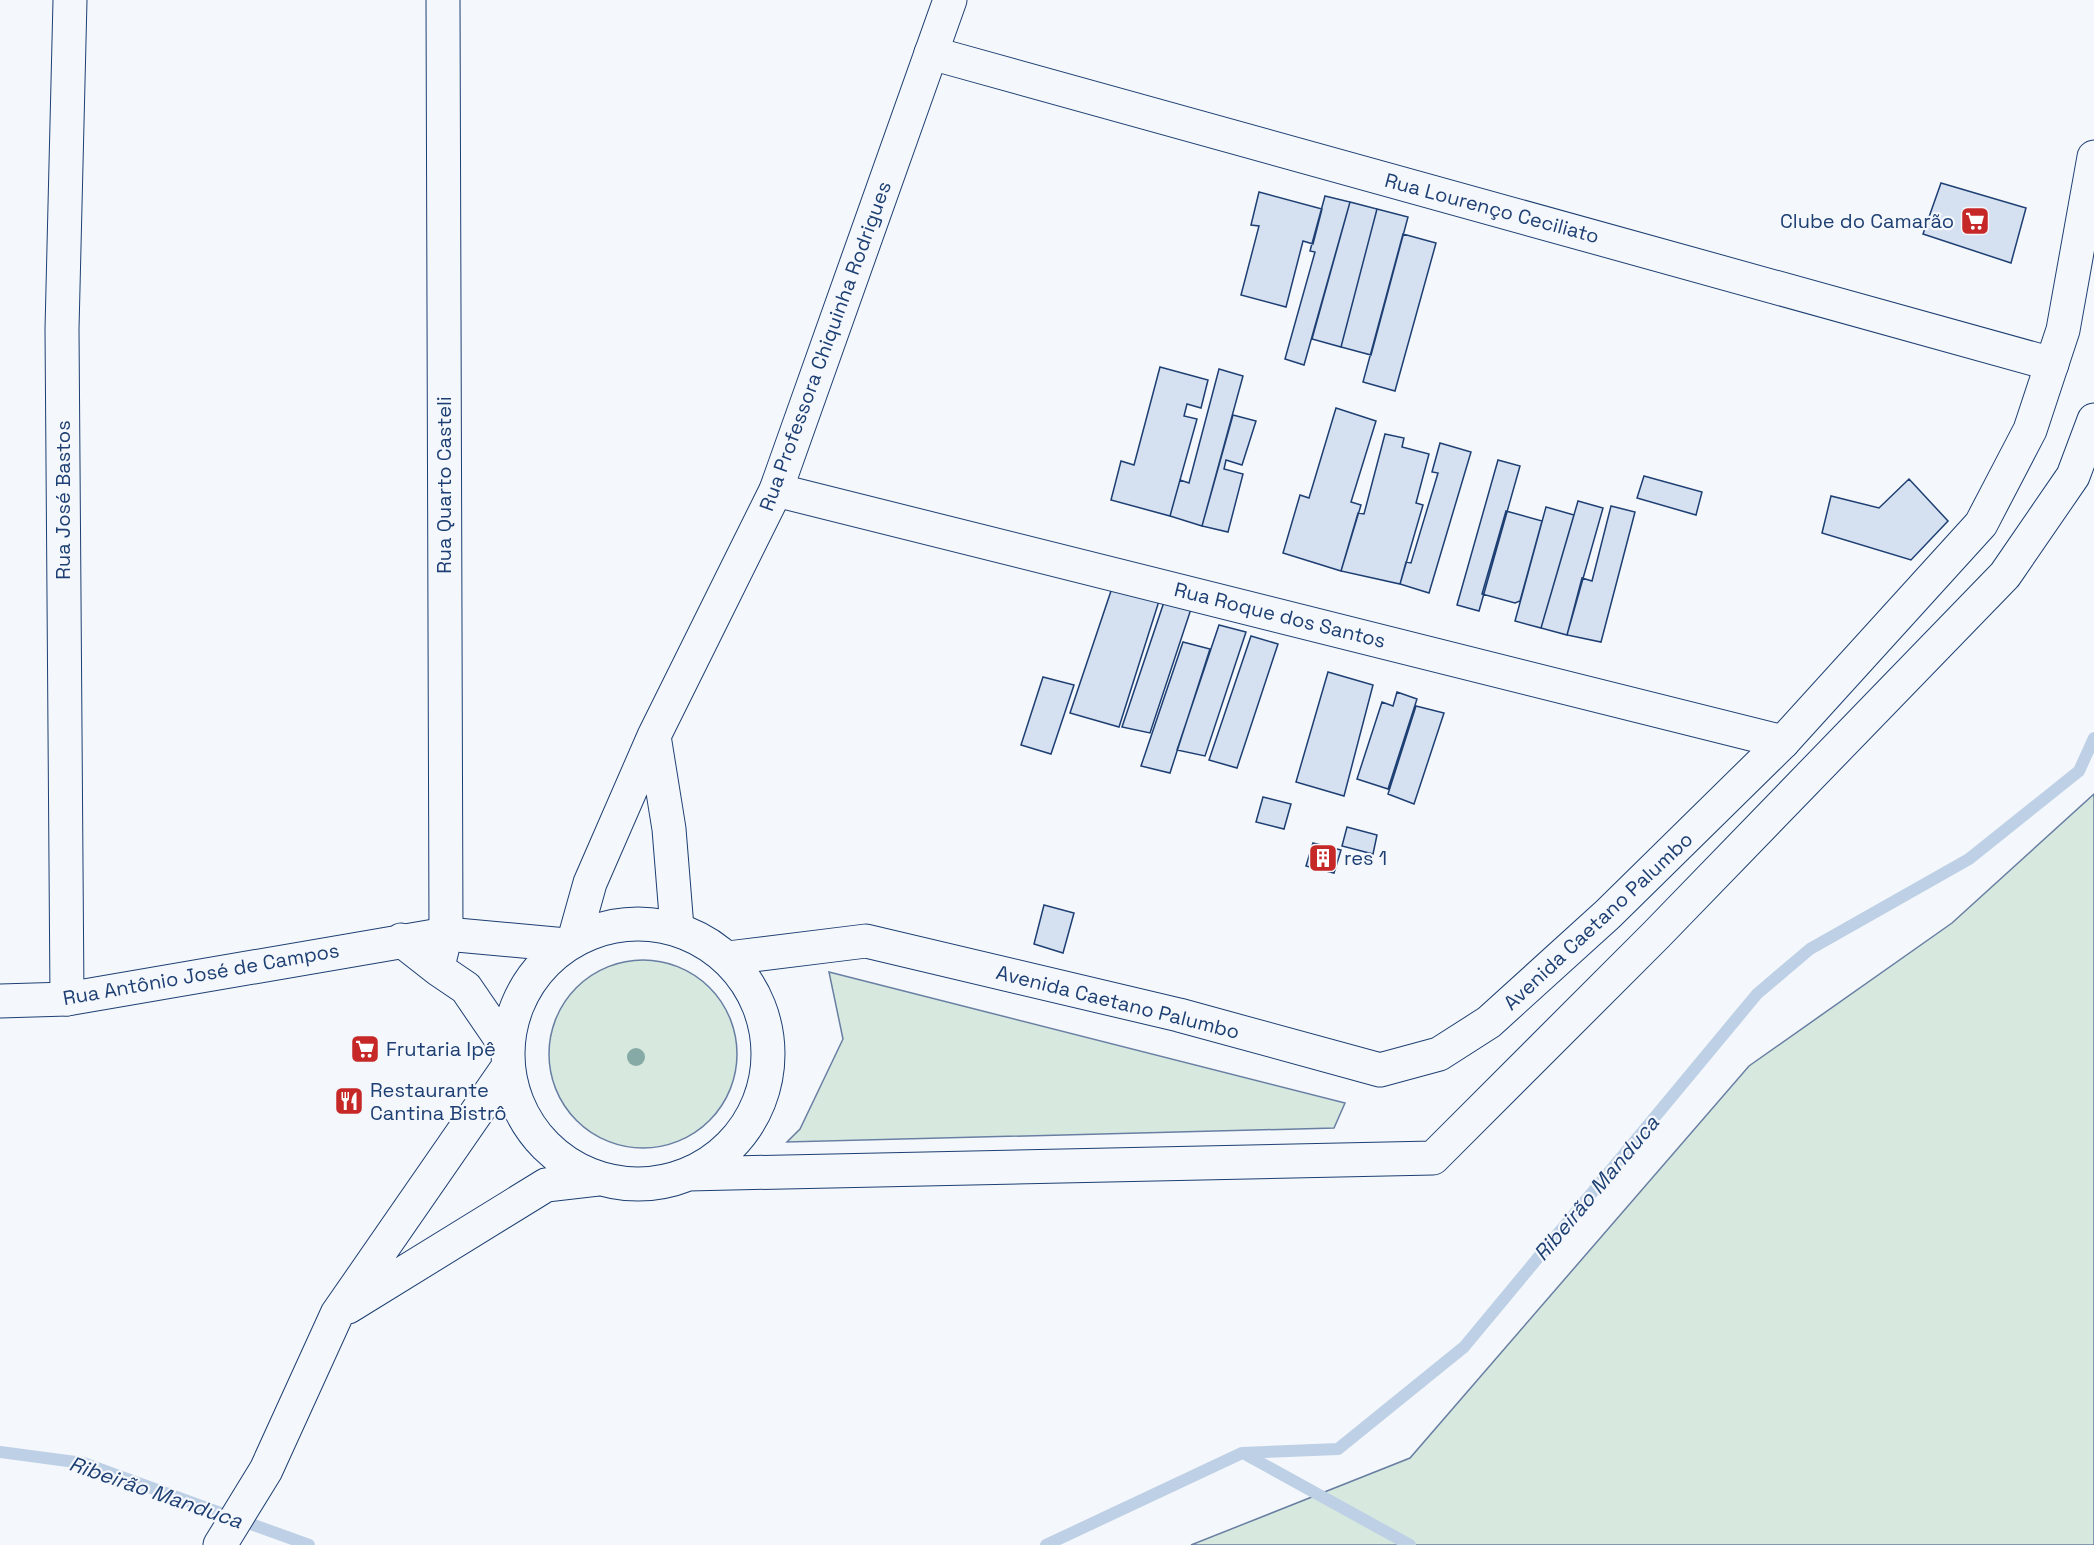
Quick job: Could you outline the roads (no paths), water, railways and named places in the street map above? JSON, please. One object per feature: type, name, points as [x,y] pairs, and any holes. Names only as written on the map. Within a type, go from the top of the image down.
[{"type":"main road","name":"Rua José Bastos","points":[[67,999],[62,329],[70,0]]},
{"type":"main road","name":"Rua Quarto Casteli","points":[[438,969],[446,934],[443,0]]},
{"type":"main road","name":"Rua Professora Chiquinha Rodrigues","points":[[570,942],[590,883],[654,736],[776,490],[950,0]]},
{"type":"main road","name":"Rua Lourenço Ceciliato","points":[[932,53],[2052,364]]},
{"type":"main road","name":"Avenida Caetano Palumbo","points":[[728,958],[866,941],[1179,1015],[1380,1070],[1439,1054],[1490,1022],[1608,914],[1783,742],[1981,524],[2030,429],[2063,330],[2094,158]]},
{"type":"main road","points":[[688,1174],[1433,1158],[1656,935],[2005,575],[2073,476],[2094,420]]},
{"type":"main road","name":"Rua Roque dos Santos","points":[[776,490],[1783,742]]},
{"type":"main road","points":[[654,736],[669,829],[677,928]]},
{"type":"main road","points":[[220,1545],[266,1470],[337,1314],[508,1058],[516,1008],[537,972],[570,942],[607,927],[642,923],[677,928],[712,945],[728,958],[755,994],[768,1036],[766,1082],[750,1123],[720,1157],[680,1178],[639,1186],[598,1179],[564,1163],[536,1137],[517,1104],[508,1058],[466,988],[400,940]]},
{"type":"main road","name":"Rua Antônio José de Campos","points":[[0,1001],[67,999],[400,940],[446,934],[570,942]]},
{"type":"main road","points":[[337,1314],[546,1185],[598,1179]]},
{"type":"waterway","name":"Ribeirão Manduca","points":[[1046,1545],[1242,1453],[1338,1449],[1464,1347],[1757,994],[1810,949],[1969,859],[2079,771],[2094,738]]},
{"type":"waterway","name":"Ribeirão Manduca","points":[[0,1452],[83,1463],[309,1545]]},
{"type":"waterway","points":[[1243,1453],[1410,1545]]},
{"type":"place","name":"Clube do Camarão","points":[[1975,221]]},
{"type":"place","name":"res 1","points":[[1323,858]]},
{"type":"place","name":"Frutaria Ipê","points":[[365,1049]]},
{"type":"place","name":"Restaurante Cantina Bistrô","points":[[349,1101]]}]
